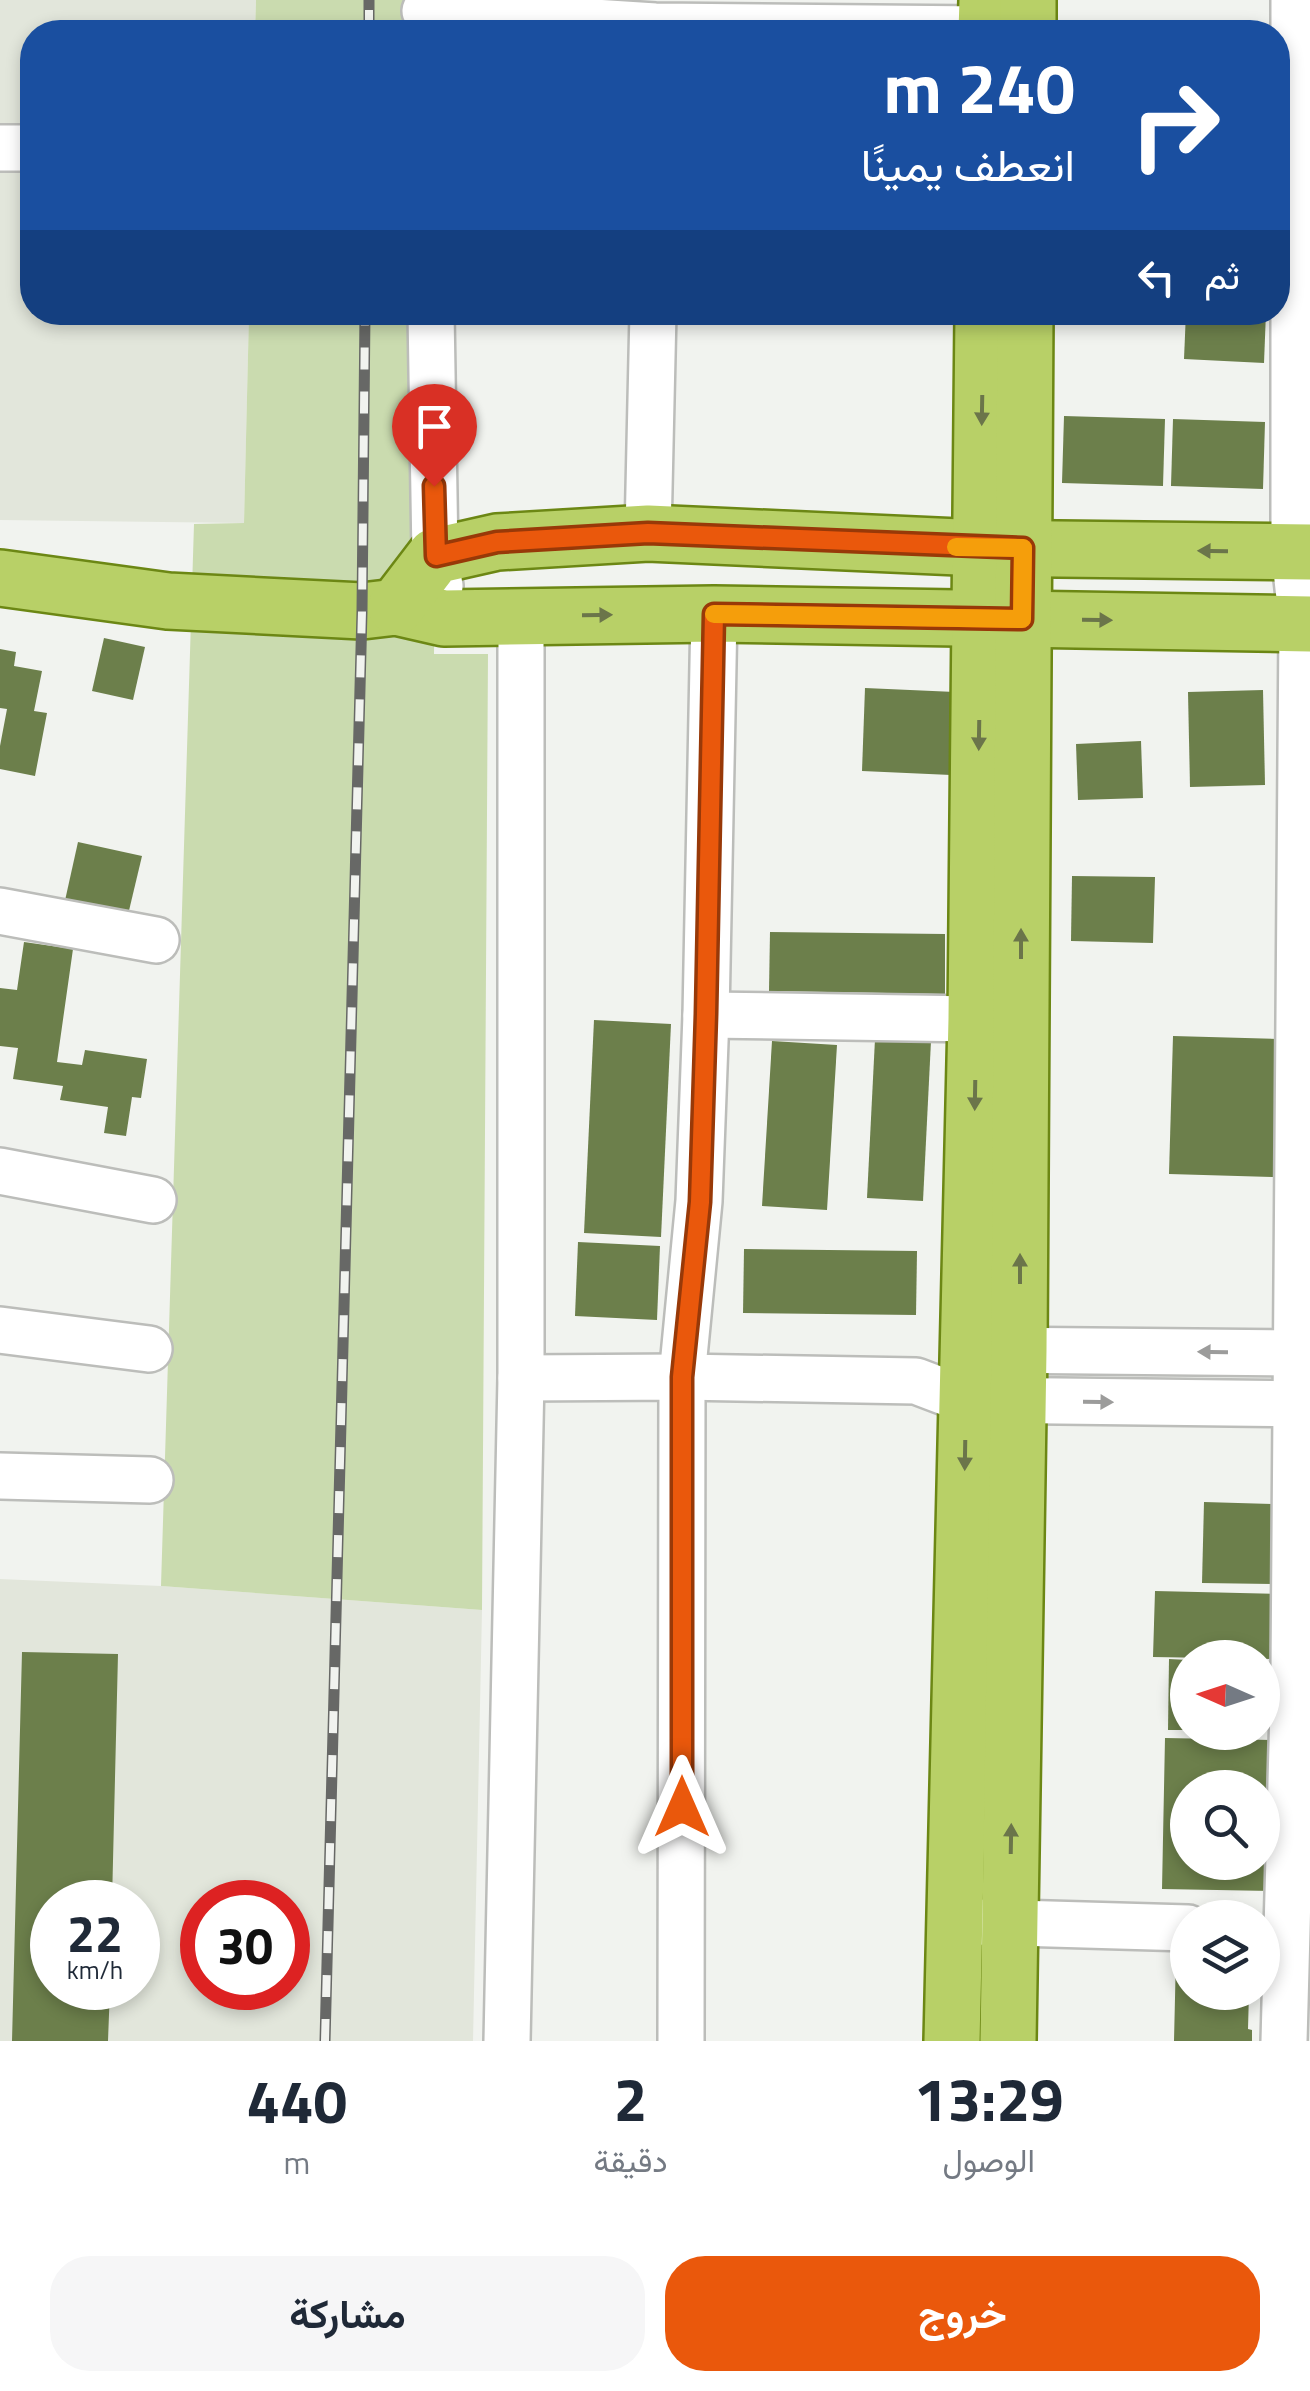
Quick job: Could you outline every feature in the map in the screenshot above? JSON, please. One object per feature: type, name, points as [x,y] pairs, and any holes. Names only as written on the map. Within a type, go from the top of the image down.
[{"type":"main road","points":[[984,325],[1002,548]]},
{"type":"main road","points":[[952,2041],[978,1376],[1002,548],[1024,325]]},
{"type":"main road","points":[[420,612],[436,556],[497,542],[648,533],[1002,548],[1302,552]]},
{"type":"main road","points":[[0,578],[168,601],[362,611],[1306,624]]},
{"type":"main road","points":[[1001,618],[976,1019],[978,1376],[1010,1922],[1008,2041]]},
{"type":"street","points":[[1278,1900],[1302,1672],[1306,624],[1302,552],[1302,168],[1294,0]]},
{"type":"street","points":[[425,15],[655,20],[1003,19]]},
{"type":"street","points":[[431,325],[436,556]]},
{"type":"street","points":[[648,533],[653,325]]},
{"type":"street","points":[[681,2041],[682,1377],[700,1202],[714,614]]},
{"type":"street","points":[[507,2041],[521,1378],[521,616]]},
{"type":"street","points":[[0,912],[156,940]]},
{"type":"street","points":[[706,1014],[976,1019]]},
{"type":"street","points":[[0,1171],[153,1200]]},
{"type":"street","points":[[0,1330],[149,1349]]},
{"type":"street","points":[[521,1378],[978,1376],[1304,1353]]},
{"type":"street","points":[[978,1376],[1303,1404]]},
{"type":"street","points":[[0,1476],[150,1480]]},
{"type":"street","points":[[954,1923],[1170,1927]]},
{"type":"street","points":[[1280,1992],[1284,2041]]},
{"type":"shaded area","points":[[0,0],[256,0],[255,20],[20,20],[20,325],[249,325],[244,523],[0,520]]},
{"type":"shaded area","points":[[0,1579],[161,1586],[482,1610],[473,2041],[0,2041]]},
{"type":"green space","points":[[256,0],[446,0],[445,20],[255,20]]},
{"type":"green space","points":[[249,325],[440,325],[434,654],[488,654],[482,1610],[161,1586],[194,524],[244,523]]},
{"type":"building","points":[[1185,325],[1265,325],[1264,363],[1184,359]]},
{"type":"building","points":[[1064,416],[1165,419],[1163,486],[1062,483]]},
{"type":"building","points":[[1173,419],[1265,422],[1263,489],[1171,486]]},
{"type":"building","points":[[104,638],[145,647],[133,700],[92,691]]},
{"type":"building","points":[[0,649],[16,652],[14,666],[42,671],[34,711],[47,713],[35,776],[0,769],[7,709],[0,708]]},
{"type":"building","points":[[865,688],[955,692],[951,775],[862,771]]},
{"type":"building","points":[[1263,690],[1265,785],[1190,787],[1188,692]]},
{"type":"building","points":[[1141,741],[1143,798],[1078,800],[1076,744]]},
{"type":"building","points":[[78,842],[142,856],[127,919],[64,905]]},
{"type":"building","points":[[1072,876],[1155,877],[1153,943],[1071,941]]},
{"type":"building","points":[[770,932],[945,934],[945,994],[769,991]]},
{"type":"building","points":[[24,942],[73,949],[57,1062],[82,1065],[85,1050],[147,1059],[141,1098],[132,1097],[126,1136],[104,1133],[108,1107],[60,1100],[63,1086],[13,1079],[18,1048],[0,1046],[0,988],[17,990]]},
{"type":"building","points":[[594,1020],[671,1024],[661,1237],[584,1233]]},
{"type":"building","points":[[1173,1036],[1278,1039],[1274,1177],[1169,1174]]},
{"type":"building","points":[[875,1039],[931,1041],[923,1201],[867,1198]]},
{"type":"building","points":[[772,1041],[837,1045],[827,1210],[762,1206]]},
{"type":"building","points":[[578,1242],[660,1246],[657,1320],[575,1316]]},
{"type":"building","points":[[744,1249],[917,1251],[916,1315],[743,1313]]},
{"type":"building","points":[[1204,1502],[1276,1504],[1275,1584],[1202,1583]]},
{"type":"building","points":[[1155,1591],[1279,1594],[1278,1640],[1170,1640],[1170,1657],[1153,1657]]},
{"type":"building","points":[[22,1652],[118,1654],[113,1880],[30,1880],[30,2010],[109,2010],[108,2041],[12,2041]]},
{"type":"building","points":[[1169,1659],[1170,1730],[1168,1730]]},
{"type":"building","points":[[1165,1738],[1170,1738],[1170,1750],[1277,1750],[1276,1770],[1170,1770],[1170,1880],[1274,1880],[1274,1891],[1162,1889]]},
{"type":"building","points":[[1175,2010],[1249,2010],[1252,2041],[1174,2041]]},
{"type":"railway","points":[[369,0],[369,20]]},
{"type":"railway","points":[[325,2041],[362,611],[365,325]]},
{"type":"slow traffic","points":[[714,614],[1022,619],[1023,548],[956,547]]},
{"type":"route","points":[[434,486],[436,556],[497,542],[648,533],[1023,548],[1022,619],[714,614],[700,1202],[682,1377],[682,1807]]}]
